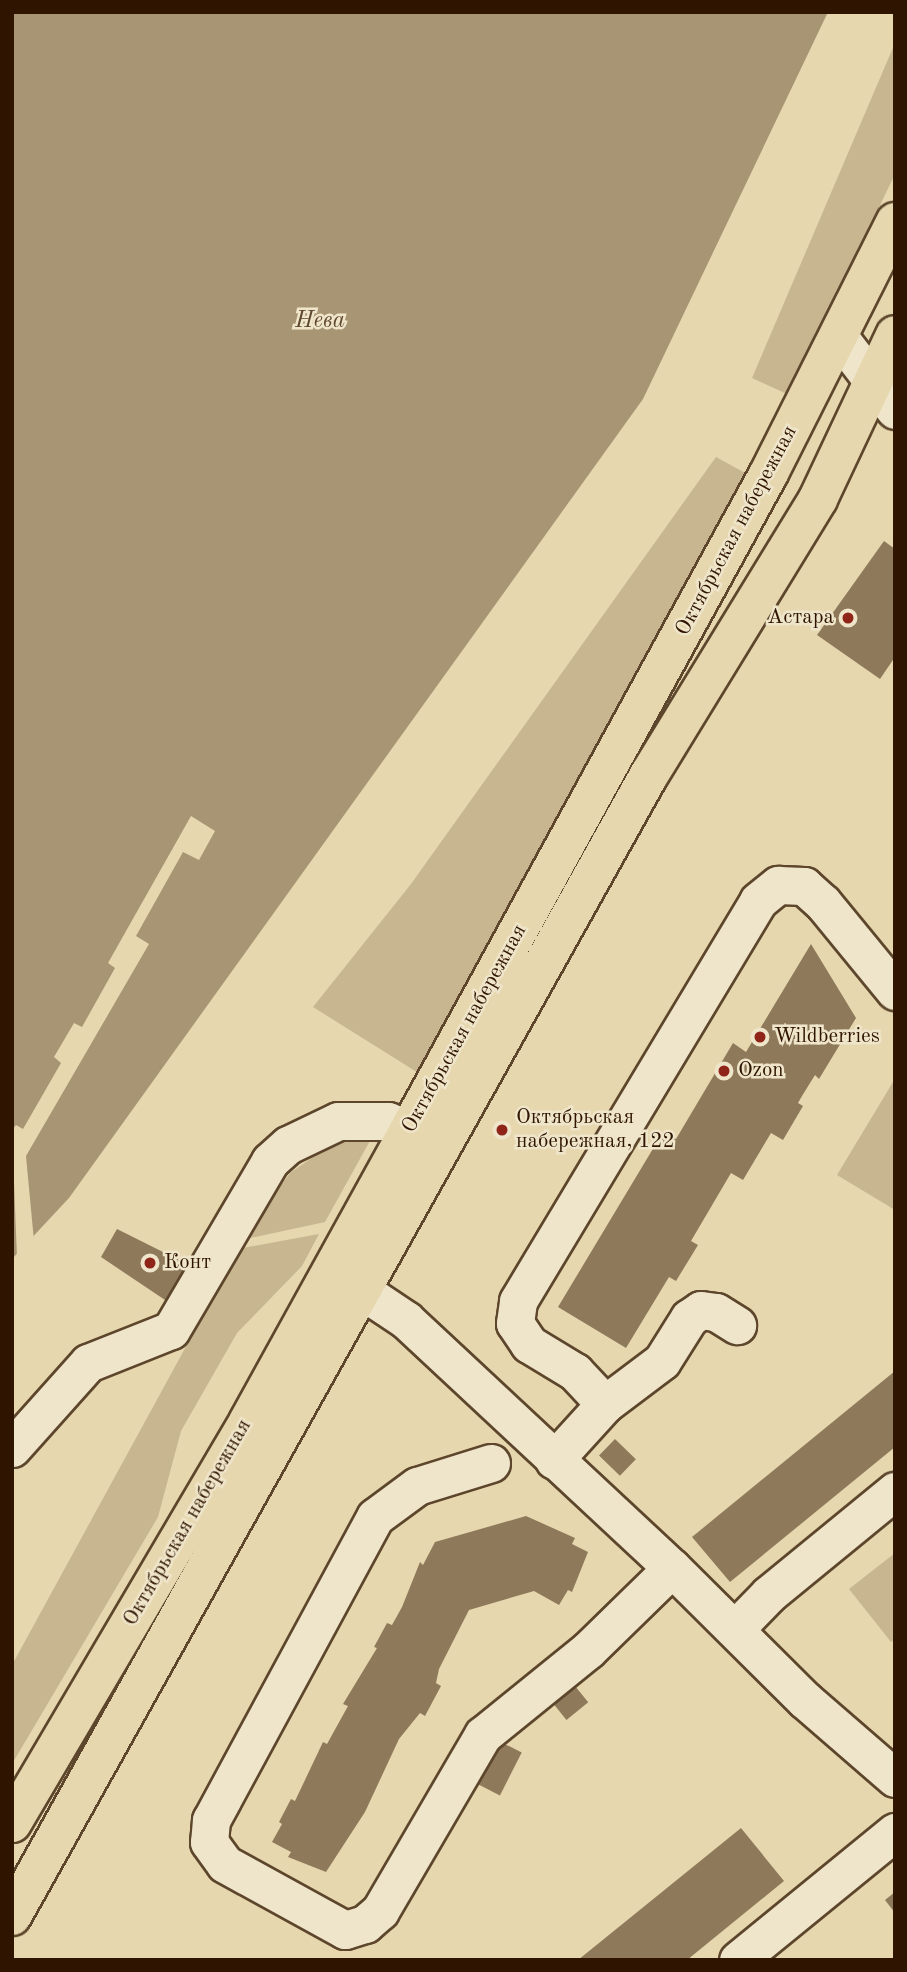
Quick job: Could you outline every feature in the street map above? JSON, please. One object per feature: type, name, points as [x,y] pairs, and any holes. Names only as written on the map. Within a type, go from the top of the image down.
[{"type":"main road","name":"Октябрьская набережная","points":[[12,1823],[249,1420],[409,1130],[839,337],[895,222]]},
{"type":"main road","name":"Октябрьская набережная","points":[[12,1916],[649,775],[818,499],[885,398],[894,339]]},
{"type":"street","points":[[839,337],[894,339]]},
{"type":"street","points":[[839,337],[885,398]]},
{"type":"street","points":[[604,1404],[575,1372],[529,1344],[515,1323],[518,1301],[758,901],[778,886],[804,886],[895,991]]},
{"type":"street","points":[[12,1448],[89,1363],[171,1330],[270,1161],[288,1144],[338,1121],[388,1121],[409,1130]]},
{"type":"street","points":[[361,1290],[406,1320],[672,1569],[805,1700],[894,1776]]},
{"type":"street","points":[[554,1460],[604,1404],[662,1362],[689,1318],[701,1310],[716,1312],[737,1325]]},
{"type":"street","points":[[491,1463],[417,1486],[375,1517],[211,1820],[209,1842],[225,1864],[345,1930],[365,1924],[380,1911],[483,1735],[588,1650],[672,1569]]},
{"type":"street","points":[[735,1629],[769,1594],[895,1491]]},
{"type":"street","points":[[746,1957],[895,1832]]},
{"type":"shaded area","points":[[895,43],[895,174],[789,395],[752,378]]},
{"type":"shaded area","points":[[716,457],[747,474],[420,1074],[313,1007],[411,884]]},
{"type":"shaded area","points":[[893,1082],[895,1083],[895,1210],[837,1175]]},
{"type":"shaded area","points":[[356,1137],[371,1139],[325,1222],[241,1240],[290,1173],[335,1142]]},
{"type":"shaded area","points":[[319,1234],[302,1266],[237,1333],[181,1431],[158,1517],[12,1764],[12,1665],[218,1288],[214,1285],[237,1249]]},
{"type":"shaded area","points":[[895,1553],[895,1639],[891,1642],[849,1589]]},
{"type":"water","name":"Нева","points":[[12,12],[828,12],[643,399],[69,1198],[12,1259]]},
{"type":"pier","points":[[191,816],[215,831],[199,860],[183,852],[136,936],[149,944],[26,1156],[34,1241],[17,1258],[12,1130],[16,1125],[23,1129],[61,1063],[54,1057],[74,1023],[82,1027],[115,968],[108,963]]},
{"type":"building","points":[[884,541],[895,549],[895,657],[880,679],[817,635]]},
{"type":"building","points":[[811,944],[856,1018],[819,1079],[815,1075],[802,1096],[798,1103],[803,1106],[783,1140],[771,1133],[743,1180],[731,1173],[691,1241],[698,1245],[676,1281],[669,1277],[626,1348],[558,1307],[663,1132],[676,1139],[733,1043],[746,1052]]},
{"type":"building","points":[[117,1229],[189,1265],[168,1302],[101,1257]]},
{"type":"building","points":[[895,1371],[895,1447],[730,1582],[692,1537]]},
{"type":"building","points":[[615,1439],[636,1459],[620,1476],[599,1456]]},
{"type":"building","points":[[526,1516],[575,1538],[572,1544],[588,1552],[572,1592],[568,1590],[559,1605],[534,1591],[469,1610],[439,1669],[436,1683],[441,1686],[425,1716],[420,1713],[399,1739],[365,1812],[326,1872],[288,1857],[291,1852],[272,1842],[282,1824],[279,1822],[291,1799],[295,1801],[323,1742],[327,1744],[348,1706],[343,1704],[377,1648],[374,1647],[387,1623],[392,1625],[402,1607],[420,1562],[423,1565],[435,1542]]},
{"type":"building","points":[[575,1686],[588,1702],[566,1720],[553,1704]]},
{"type":"building","points":[[495,1739],[522,1753],[500,1795],[473,1782]]},
{"type":"building","points":[[741,1828],[784,1881],[687,1960],[578,1960]]},
{"type":"building","points":[[895,1892],[895,1913],[885,1900]]},
{"type":"place","name":"Астара","points":[[848,618]]},
{"type":"place","name":"Wildberries","points":[[760,1037]]},
{"type":"place","name":"Ozon","points":[[724,1071]]},
{"type":"place","name":"Октябрьская набережная, 122","points":[[502,1130]]},
{"type":"place","name":"Конт","points":[[150,1263]]}]
